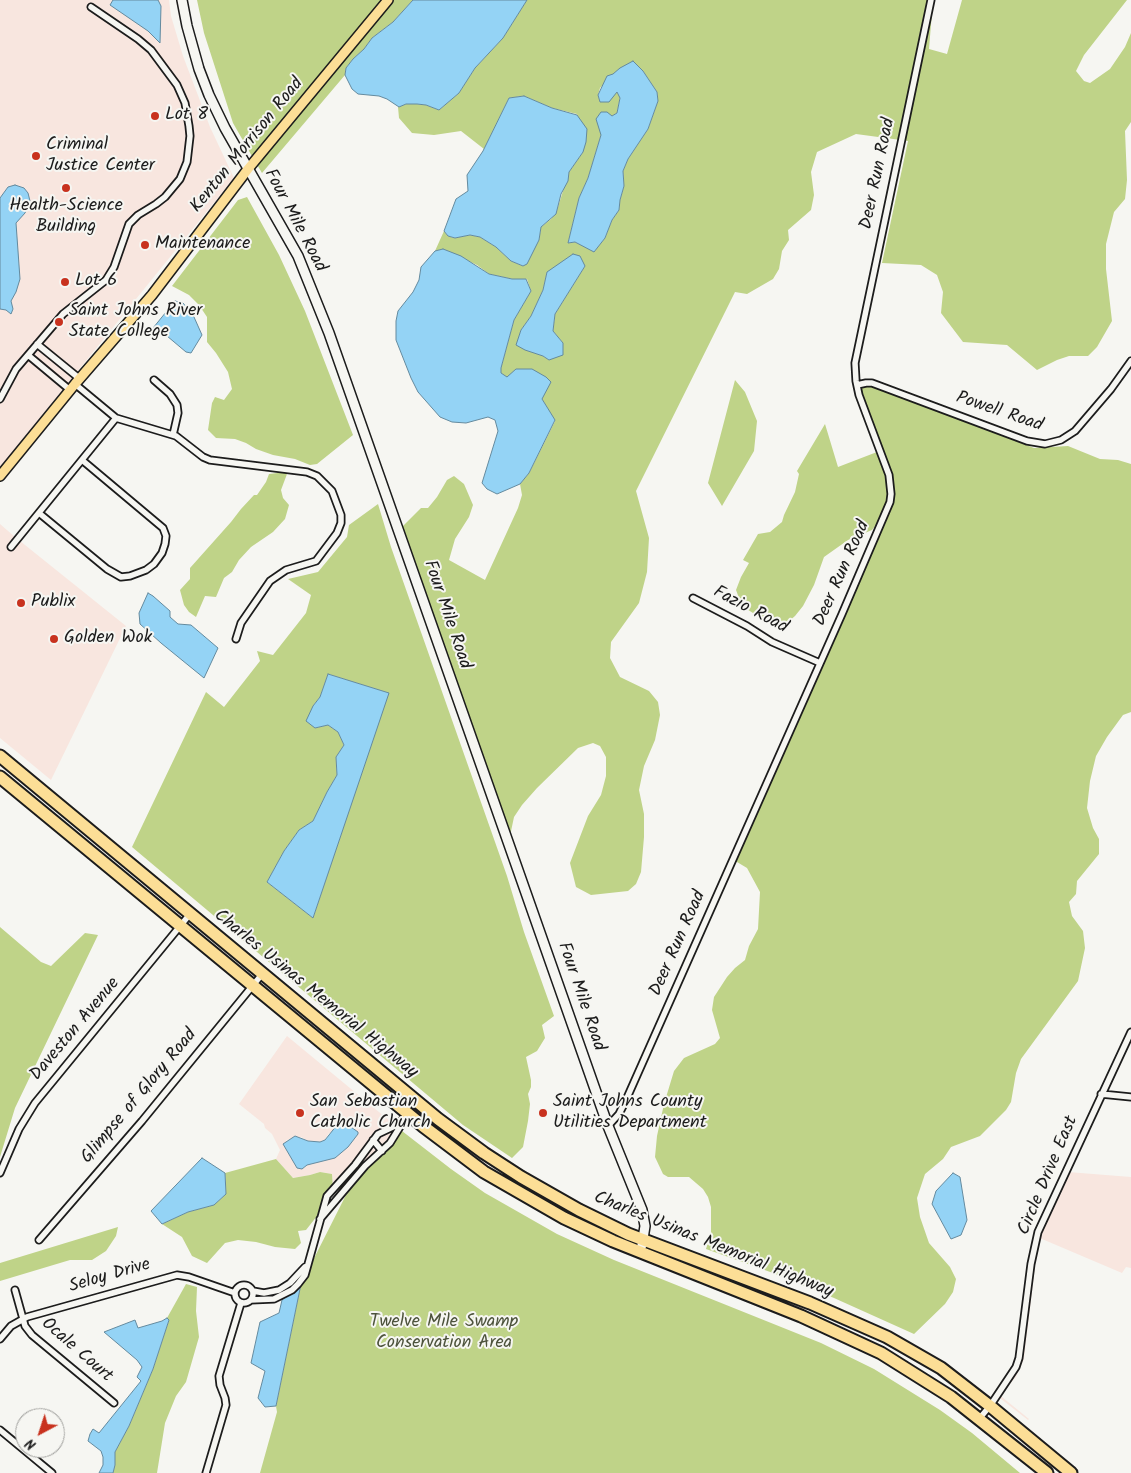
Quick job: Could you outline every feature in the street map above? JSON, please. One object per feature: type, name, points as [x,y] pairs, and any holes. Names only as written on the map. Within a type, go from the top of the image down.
[{"type":"highway","name":"Charles Usinas Memorial Highway","points":[[0,756],[438,1119],[484,1154],[579,1210],[644,1239],[810,1303],[868,1328],[941,1368],[1071,1473]]},
{"type":"highway","name":"Charles Usinas Memorial Highway","points":[[0,777],[408,1114],[466,1159],[501,1183],[564,1218],[641,1253],[801,1316],[881,1353],[951,1397],[1047,1473]]},
{"type":"highway","points":[[408,1114],[419,1109],[468,1145],[484,1154]]},
{"type":"main road","name":"Four Mile Road","points":[[182,0],[187,26],[209,95],[225,128],[298,256],[328,333],[608,1126],[642,1210],[645,1226],[641,1253]]},
{"type":"main road","name":"Kenton Morrison Road","points":[[0,476],[75,384],[164,280],[248,169],[388,0]]},
{"type":"street","name":"Deer Run Road","points":[[608,1126],[619,1114],[626,1100],[890,502],[889,476],[857,385],[855,363],[931,0]]},
{"type":"street","points":[[0,398],[9,380],[68,308],[106,280],[114,267],[129,224],[138,215],[156,204],[173,188],[183,172],[189,153],[190,136],[187,111],[181,93],[173,78],[156,56],[138,39],[91,7]]},
{"type":"street","points":[[38,344],[75,384],[116,418],[173,435],[210,460],[307,472],[318,476],[332,491],[338,504],[341,523],[337,533],[320,557],[311,563],[286,570],[270,582],[241,623],[236,639]]},
{"type":"street","points":[[28,355],[75,384]]},
{"type":"street","name":"Powell Road","points":[[857,385],[872,383],[1028,442],[1045,444],[1062,440],[1075,431],[1111,389],[1131,361]]},
{"type":"street","points":[[154,380],[170,394],[177,405],[178,413],[173,435]]},
{"type":"street","points":[[11,547],[116,418]]},
{"type":"street","points":[[39,513],[107,569],[120,577],[130,576],[146,570],[154,564],[162,553],[165,544],[166,536],[163,528],[82,460]]},
{"type":"street","name":"Fazio Road","points":[[693,598],[747,626],[772,642],[820,663]]},
{"type":"street","name":"Daveston Avenue","points":[[0,1173],[19,1130],[35,1103],[190,914]]},
{"type":"street","name":"Glimpse of Glory Road","points":[[39,1240],[142,1121],[263,974]]},
{"type":"street","name":"Circle Drive East","points":[[979,1419],[1012,1375],[1019,1358],[1031,1264],[1038,1232],[1131,1032]]},
{"type":"street","points":[[1101,1094],[1131,1098]]},
{"type":"street","points":[[235,1293],[236,1299],[241,1303],[247,1303],[252,1300],[274,1299],[292,1290],[304,1275],[323,1203],[331,1190],[355,1164],[378,1134],[397,1125],[408,1114]]},
{"type":"street","points":[[319,1220],[364,1166],[390,1143],[408,1114]]},
{"type":"street","points":[[373,1140],[382,1151]]},
{"type":"street","name":"Seloy Drive","points":[[0,1339],[11,1326],[23,1318],[158,1279],[177,1275],[189,1277],[235,1293],[238,1287],[243,1285],[250,1286],[253,1291],[264,1293],[279,1290],[300,1274],[308,1264]]},
{"type":"street","name":"Ocale Court","points":[[15,1290],[25,1326],[32,1335],[114,1403]]},
{"type":"street","points":[[252,1300],[253,1291]]},
{"type":"street","points":[[206,1473],[226,1405],[219,1376],[241,1303]]},
{"type":"street","points":[[0,1430],[52,1473]]},
{"type":"shaded area","name":"Saint Johns River State College","points":[[0,0],[169,0],[171,16],[183,56],[210,127],[234,178],[0,467]]},
{"type":"shaded area","points":[[0,524],[15,537],[7,547],[11,551],[20,541],[126,626],[51,780],[0,738]]},
{"type":"shaded area","points":[[287,1036],[402,1131],[348,1191],[333,1189],[332,1174],[320,1172],[293,1178],[276,1159],[280,1150],[272,1134],[265,1128],[264,1124],[239,1104]],"holes":[[[329,1133],[358,1134],[335,1158],[307,1165],[304,1168],[286,1140],[301,1137],[308,1141],[320,1142],[325,1140]]]},
{"type":"shaded area","points":[[1068,1172],[1131,1177],[1131,1268],[1126,1267],[1122,1273],[1042,1239],[1038,1241],[1024,1359],[1016,1377],[1002,1393],[1002,1397],[1028,1420],[996,1395],[1008,1380],[1020,1349],[1040,1226]]},
{"type":"green space","points":[[197,0],[385,0],[253,158],[233,123],[204,33]]},
{"type":"green space","points":[[393,0],[413,0],[393,22],[372,38],[353,59],[346,68],[345,75],[262,173],[256,163]]},
{"type":"green space","points":[[527,0],[933,0],[929,49],[947,54],[962,0],[1127,0],[1084,55],[1076,71],[1084,81],[1090,83],[1110,69],[1125,47],[1131,33],[1131,122],[1125,131],[1127,180],[1125,199],[1114,212],[1106,244],[1106,269],[1112,321],[1097,347],[1088,356],[1069,356],[1037,370],[1007,345],[963,342],[941,313],[943,292],[937,275],[921,265],[882,263],[908,141],[856,134],[817,152],[811,172],[814,195],[811,210],[788,230],[789,240],[782,251],[779,269],[773,279],[747,294],[735,292],[636,491],[649,538],[647,572],[639,603],[611,642],[610,658],[620,677],[649,691],[658,702],[660,715],[655,740],[644,766],[639,790],[644,814],[641,872],[636,884],[628,891],[591,895],[576,887],[570,863],[588,816],[601,795],[606,776],[606,757],[600,746],[593,743],[578,748],[537,788],[514,817],[510,836],[401,528],[421,508],[428,508],[447,480],[454,476],[464,484],[473,505],[469,517],[455,539],[449,560],[485,580],[518,508],[522,495],[520,484],[529,473],[555,421],[542,399],[516,369],[507,378],[501,373],[514,320],[531,291],[527,279],[512,279],[489,274],[477,265],[443,249],[435,251],[444,231],[448,236],[454,238],[470,235],[480,237],[496,247],[511,261],[523,266],[539,240],[541,227],[551,219],[557,210],[569,172],[583,152],[577,114],[552,108],[524,96],[509,98],[484,149],[461,131],[434,135],[412,133],[399,118],[398,107],[406,104],[426,105],[439,110],[459,93],[475,68],[503,38]],"holes":[[[620,68],[643,71],[657,92],[658,101],[648,129],[628,159],[623,171],[624,186],[619,210],[612,220],[605,238],[594,251],[575,242],[568,243],[579,198],[588,178],[601,135],[612,116],[617,113],[620,97],[617,92],[600,102],[598,95],[600,88]],[[585,266],[555,314],[553,331],[563,343],[549,360],[517,345],[521,330],[531,316],[543,290],[547,272]]]},
{"type":"green space","points":[[247,197],[279,255],[305,311],[353,435],[317,464],[310,465],[295,459],[273,455],[235,439],[216,438],[208,430],[212,403],[215,397],[224,400],[232,389],[228,372],[207,342],[207,317],[189,295],[172,286],[238,200]]},
{"type":"green space","points":[[735,380],[745,392],[757,421],[754,451],[722,506],[708,483]]},
{"type":"green space","points":[[860,381],[1034,448],[1068,446],[1100,459],[1118,460],[1131,464],[1131,712],[1123,715],[1107,737],[1096,756],[1090,781],[1087,808],[1093,828],[1099,839],[1099,854],[1077,881],[1076,894],[1069,902],[1072,916],[1083,931],[1085,948],[1078,981],[1021,1059],[1016,1073],[1011,1102],[1006,1110],[980,1136],[951,1147],[943,1159],[925,1174],[917,1198],[920,1217],[929,1243],[950,1267],[956,1279],[953,1292],[945,1304],[914,1334],[773,1273],[706,1249],[711,1233],[711,1207],[708,1197],[703,1189],[689,1177],[668,1177],[663,1174],[655,1157],[657,1136],[664,1104],[674,1071],[684,1058],[715,1044],[720,1038],[712,1010],[714,997],[727,977],[745,960],[749,946],[758,929],[760,892],[747,868],[732,859],[890,512],[886,506],[880,520],[872,530],[848,540],[824,557],[814,585],[803,606],[788,622],[777,622],[761,618],[745,608],[736,590],[749,563],[743,560],[758,534],[770,532],[782,522],[795,492],[799,474],[797,471],[825,424],[838,467],[877,452],[858,394]]},
{"type":"green space","points":[[286,472],[281,490],[283,498],[289,505],[285,519],[273,532],[251,547],[239,560],[232,572],[224,578],[216,597],[205,596],[196,617],[184,605],[180,590],[190,579],[190,568],[241,509],[254,495],[257,495],[269,474]]},
{"type":"green space","points":[[378,504],[391,547],[507,876],[524,932],[554,1016],[542,1025],[545,1038],[537,1051],[526,1057],[531,1080],[528,1094],[530,1104],[528,1121],[523,1147],[512,1158],[463,1125],[132,847],[206,692],[224,707],[260,661],[257,651],[273,655],[306,613],[311,595],[288,579],[318,572],[347,537],[349,525]],"holes":[[[328,674],[388,693],[313,918],[267,882],[284,851],[299,830],[313,821],[337,775],[336,757],[344,745],[338,732],[328,725],[315,728],[313,706],[320,697]]]},
{"type":"green space","points":[[0,927],[41,962],[51,966],[85,933],[98,935],[15,1108],[0,1157]]},
{"type":"green space","name":"Twelve Mile Swamp Conservation Area","points":[[402,1131],[485,1193],[557,1234],[614,1260],[821,1343],[874,1369],[940,1410],[972,1433],[1020,1473],[260,1473],[277,1412],[276,1406],[301,1284],[348,1191]]},
{"type":"green space","points":[[276,1159],[293,1178],[320,1172],[332,1174],[333,1189],[322,1199],[321,1211],[306,1230],[298,1231],[301,1243],[295,1249],[238,1240],[225,1243],[207,1263],[192,1256],[182,1237],[162,1224],[188,1212],[214,1205],[226,1194],[225,1173]]},
{"type":"green space","points":[[118,1227],[116,1236],[106,1251],[92,1260],[70,1260],[0,1281],[0,1263]]},
{"type":"green space","points":[[186,1284],[197,1287],[196,1311],[199,1337],[186,1382],[176,1396],[165,1423],[157,1473],[113,1473],[115,1452],[129,1426],[153,1369],[169,1320],[167,1318]]},
{"type":"water","points":[[113,0],[158,0],[161,6],[160,43],[148,31],[110,5]]},
{"type":"water","points":[[413,0],[527,0],[503,38],[475,68],[459,93],[439,110],[417,104],[406,104],[399,107],[379,96],[358,94],[352,89],[345,75],[346,68],[372,38],[393,22]]},
{"type":"water","points":[[633,61],[643,71],[657,92],[658,101],[648,129],[628,159],[623,171],[624,186],[619,210],[612,220],[605,238],[594,252],[575,242],[568,243],[579,198],[588,178],[601,135],[596,119],[601,112],[607,112],[612,116],[617,113],[620,98],[617,92],[609,102],[600,102],[598,95],[607,76]]},
{"type":"water","points":[[524,96],[552,108],[577,115],[587,129],[583,152],[569,172],[568,181],[561,194],[556,214],[541,227],[539,240],[527,264],[523,266],[511,261],[496,247],[480,237],[470,235],[455,238],[448,236],[444,231],[456,199],[468,191],[467,175],[483,151],[509,98]]},
{"type":"water","points":[[15,185],[24,188],[28,193],[30,201],[25,213],[16,223],[20,279],[11,301],[13,309],[11,314],[6,310],[0,309],[0,198],[8,187]]},
{"type":"water","points":[[443,249],[461,256],[489,274],[512,279],[526,279],[531,291],[514,320],[501,373],[507,377],[516,369],[532,369],[546,377],[551,382],[542,399],[555,420],[529,473],[520,484],[497,494],[487,489],[482,483],[498,431],[495,420],[488,417],[466,423],[452,422],[440,417],[418,392],[396,340],[398,311],[413,292],[419,280],[421,267],[435,251]]},
{"type":"water","points":[[573,254],[580,256],[585,266],[555,314],[553,331],[563,343],[563,355],[549,360],[516,345],[521,330],[531,316],[543,290],[547,272]]},
{"type":"water","points":[[175,301],[183,303],[194,317],[202,335],[191,353],[186,352],[167,336],[149,333]]},
{"type":"water","points":[[148,593],[170,611],[170,617],[178,624],[191,625],[218,648],[204,678],[140,624],[139,613]]},
{"type":"water","points":[[328,674],[389,693],[313,918],[267,882],[284,851],[299,830],[313,821],[337,775],[336,757],[344,745],[338,732],[328,725],[315,728],[306,721],[313,706],[320,697]]},
{"type":"water","points":[[341,1120],[358,1132],[348,1147],[335,1158],[307,1165],[302,1169],[297,1168],[283,1144],[295,1136],[308,1141],[320,1142],[325,1140]]},
{"type":"water","points":[[202,1158],[225,1173],[226,1194],[214,1205],[188,1212],[162,1224],[151,1211]]},
{"type":"water","points":[[953,1173],[960,1177],[967,1220],[961,1235],[951,1239],[932,1204],[936,1191]]},
{"type":"water","points":[[301,1284],[276,1406],[265,1407],[258,1398],[265,1371],[251,1363],[260,1322],[279,1313],[282,1300]]},
{"type":"water","points":[[167,1318],[169,1320],[153,1369],[129,1426],[115,1452],[113,1473],[99,1473],[103,1465],[103,1457],[101,1451],[88,1441],[90,1434],[93,1429],[99,1433],[141,1381],[137,1377],[142,1367],[137,1360],[104,1332],[135,1320],[138,1328]]},
{"type":"place","name":"Lot 8","points":[[155,116]]},
{"type":"place","name":"Criminal Justice Center","points":[[36,156]]},
{"type":"place","name":"Health-Science Building","points":[[66,188]]},
{"type":"place","name":"Maintenance","points":[[145,245]]},
{"type":"place","name":"Lot 6","points":[[65,282]]},
{"type":"place","name":"Saint Johns River State College","points":[[59,322]]},
{"type":"place","name":"Publix","points":[[21,603]]},
{"type":"place","name":"Golden Wok","points":[[54,639]]},
{"type":"place","name":"San Sebastian Catholic Church","points":[[300,1113]]},
{"type":"place","name":"Saint Johns County Utilities Department","points":[[543,1113]]}]
